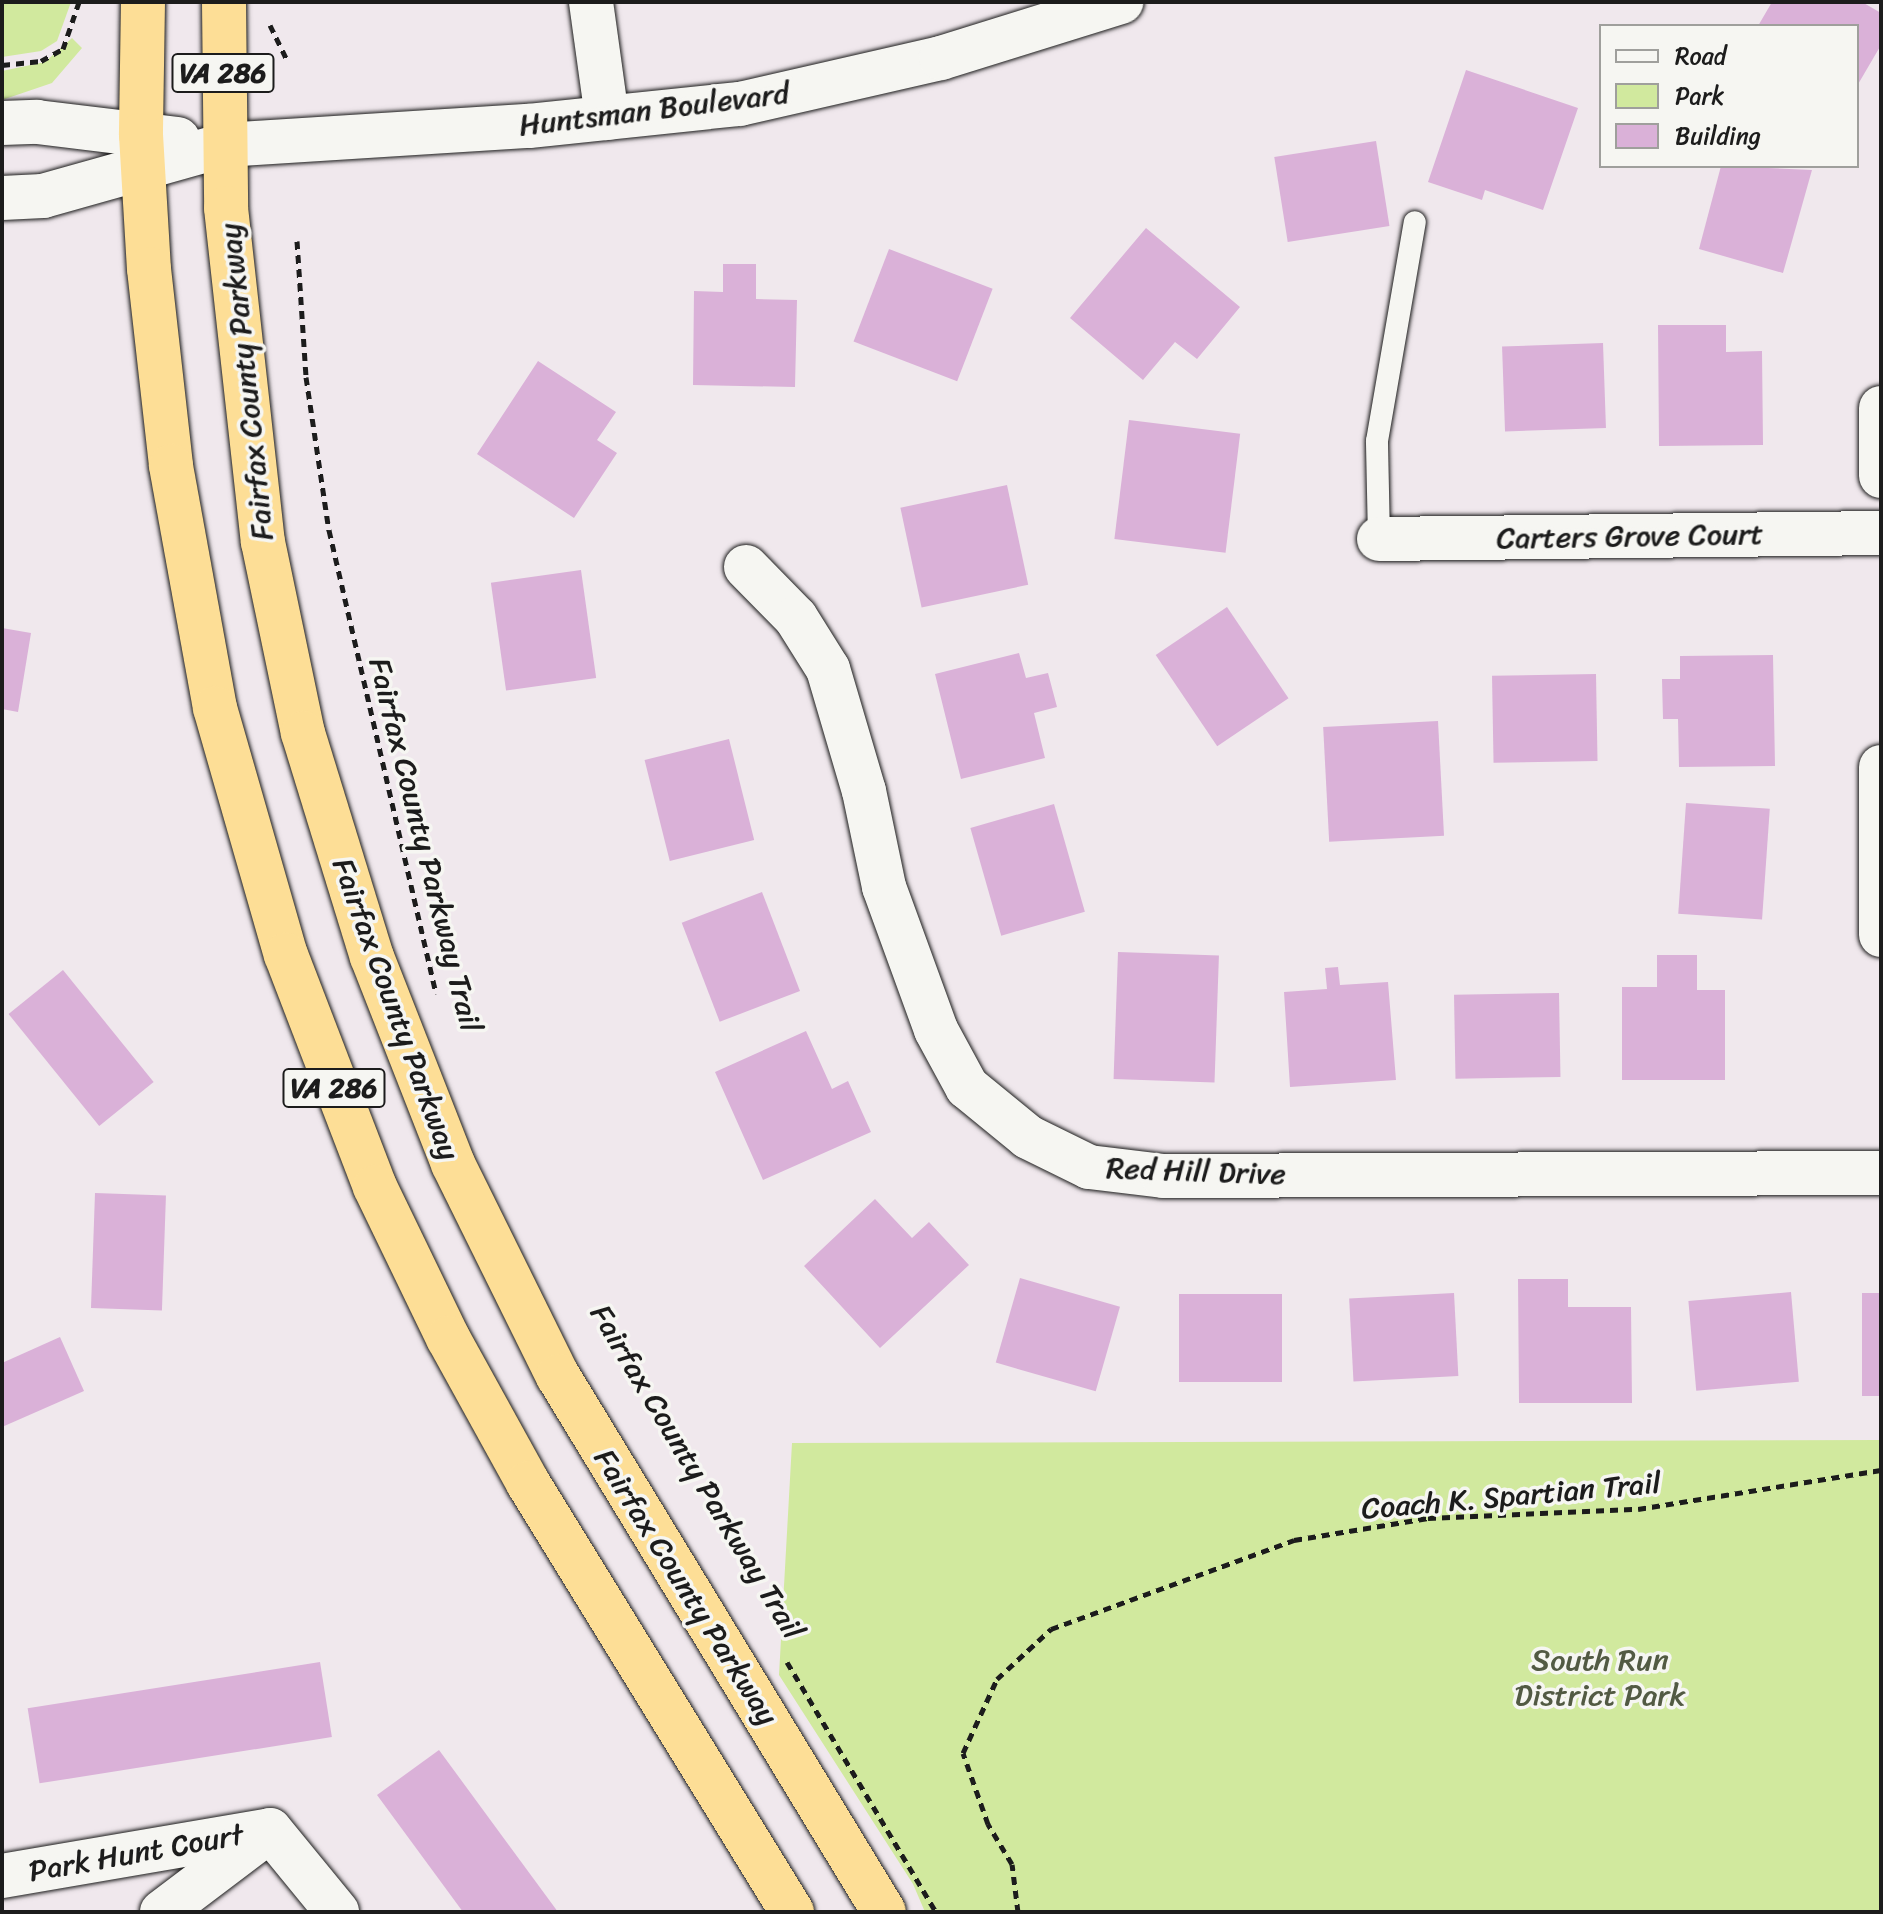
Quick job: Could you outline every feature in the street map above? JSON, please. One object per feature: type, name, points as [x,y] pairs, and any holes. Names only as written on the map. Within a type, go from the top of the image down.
[{"type":"highway","name":"VA 286","points":[[143,2],[142,152],[159,377],[197,624],[234,788],[311,1028],[375,1187],[481,1399],[792,1912]]},
{"type":"highway","name":"Fairfax County Parkway","points":[[224,2],[224,145],[251,462],[283,645],[327,817],[395,1023],[453,1164],[558,1376],[884,1912]]},
{"type":"street","points":[[591,2],[607,118]]},
{"type":"street","name":"Huntsman Boulevard","points":[[2,198],[43,196],[142,152],[607,118],[740,104],[941,58],[1121,2]]},
{"type":"street","name":"Huntsman Boulevard","points":[[2,123],[37,122],[142,152]]},
{"type":"street","points":[[1881,408],[1881,476]]},
{"type":"street","name":"Carters Grove Court","points":[[1379,539],[1881,533]]},
{"type":"street","name":"Red Hill Drive","points":[[746,567],[796,618],[828,669],[864,791],[884,887],[936,1030],[967,1087],[1028,1137],[1089,1167],[1163,1176],[1881,1173]]},
{"type":"street","points":[[1881,767],[1881,935]]},
{"type":"street","name":"Park Hunt Court","points":[[2,1876],[270,1830]]},
{"type":"street","name":"Park Hunt Court","points":[[162,1912],[270,1830]]},
{"type":"street","name":"Park Hunt Court","points":[[270,1830],[337,1912]]},
{"type":"lane","points":[[1379,539],[1377,441],[1415,222]]},
{"type":"path","points":[[2,65],[41,61],[63,49],[79,2]]},
{"type":"path","points":[[268,16],[287,60]]},
{"type":"path","name":"Fairfax County Parkway Trail","points":[[297,241],[306,377],[329,530],[439,1008]]},
{"type":"path","name":"Coach K. Spartian Trail","points":[[1018,1912],[1012,1864],[988,1824],[963,1753],[997,1679],[1051,1629],[1294,1540],[1428,1518],[1638,1509],[1881,1470]]},
{"type":"path","name":"Fairfax County Parkway Trail","points":[[778,1648],[936,1912]]},
{"type":"green space","points":[[2,2],[71,2],[57,41],[41,51],[2,57]]},
{"type":"green space","points":[[72,38],[82,48],[52,83],[2,100],[2,71],[45,62]]},
{"type":"green space","name":"South Run District Park","points":[[1881,1440],[1881,1912],[925,1912],[913,1884],[779,1675],[792,1443]]},
{"type":"building","points":[[1772,2],[1862,2],[1881,13],[1881,45],[1859,83],[1859,24],[1759,24]]},
{"type":"building","points":[[1466,70],[1578,108],[1543,210],[1485,190],[1482,200],[1428,182]]},
{"type":"building","points":[[1376,141],[1389,226],[1288,242],[1274,157]]},
{"type":"building","points":[[1720,168],[1812,170],[1783,273],[1699,249]]},
{"type":"building","points":[[1146,228],[1240,307],[1197,359],[1175,342],[1143,380],[1070,318]]},
{"type":"building","points":[[889,249],[993,289],[957,381],[854,341]]},
{"type":"building","points":[[723,264],[756,264],[756,299],[797,300],[795,387],[693,385],[694,291],[723,292]]},
{"type":"building","points":[[1658,325],[1726,325],[1726,352],[1762,351],[1763,445],[1659,446]]},
{"type":"building","points":[[1603,343],[1606,428],[1505,431],[1502,347]]},
{"type":"building","points":[[538,361],[616,412],[597,440],[617,453],[574,518],[477,454]]},
{"type":"building","points":[[1129,420],[1240,434],[1226,553],[1114,539]]},
{"type":"building","points":[[1007,485],[1028,585],[922,607],[900,508]]},
{"type":"building","points":[[581,570],[596,678],[506,691],[491,583]]},
{"type":"building","points":[[1227,607],[1289,698],[1217,746],[1156,655]]},
{"type":"building","points":[[2,628],[31,633],[18,712],[2,709]]},
{"type":"building","points":[[1019,653],[1026,678],[1048,673],[1057,707],[1034,713],[1045,758],[961,779],[935,674]]},
{"type":"building","points":[[1773,655],[1775,766],[1679,767],[1678,719],[1663,719],[1662,679],[1680,679],[1680,656]]},
{"type":"building","points":[[1596,674],[1598,761],[1494,763],[1492,676]]},
{"type":"building","points":[[1438,721],[1444,836],[1329,842],[1323,727]]},
{"type":"building","points":[[729,739],[754,840],[670,861],[645,760]]},
{"type":"building","points":[[1686,803],[1770,809],[1762,920],[1678,914]]},
{"type":"building","points":[[1054,804],[1085,912],[1001,936],[970,828]]},
{"type":"building","points":[[762,892],[800,991],[720,1022],[682,923]]},
{"type":"building","points":[[1118,952],[1219,956],[1215,1082],[1114,1079]]},
{"type":"building","points":[[1657,955],[1697,955],[1697,990],[1725,990],[1725,1080],[1622,1080],[1622,987],[1657,987]]},
{"type":"building","points":[[1338,967],[1340,985],[1388,982],[1396,1080],[1290,1087],[1284,992],[1327,989],[1325,968]]},
{"type":"building","points":[[63,970],[154,1082],[99,1126],[9,1014]]},
{"type":"building","points":[[1559,993],[1560,1077],[1455,1079],[1454,995]]},
{"type":"building","points":[[806,1031],[832,1089],[848,1081],[871,1132],[763,1180],[715,1072]]},
{"type":"building","points":[[95,1193],[166,1195],[162,1310],[91,1308]]},
{"type":"building","points":[[875,1199],[912,1238],[929,1222],[969,1265],[880,1348],[804,1266]]},
{"type":"building","points":[[1020,1278],[1120,1307],[1096,1391],[996,1363]]},
{"type":"building","points":[[1518,1279],[1568,1279],[1568,1307],[1631,1307],[1632,1403],[1519,1403]]},
{"type":"building","points":[[1791,1292],[1799,1382],[1696,1391],[1688,1301]]},
{"type":"building","points":[[1454,1293],[1458,1376],[1353,1381],[1349,1298]]},
{"type":"building","points":[[1862,1293],[1881,1293],[1881,1396],[1862,1396]]},
{"type":"building","points":[[1179,1294],[1282,1294],[1282,1382],[1179,1382]]},
{"type":"building","points":[[60,1337],[84,1391],[2,1427],[2,1363]]},
{"type":"building","points":[[320,1662],[332,1737],[40,1783],[28,1708]]},
{"type":"building","points":[[439,1750],[558,1912],[463,1912],[377,1795]]}]
